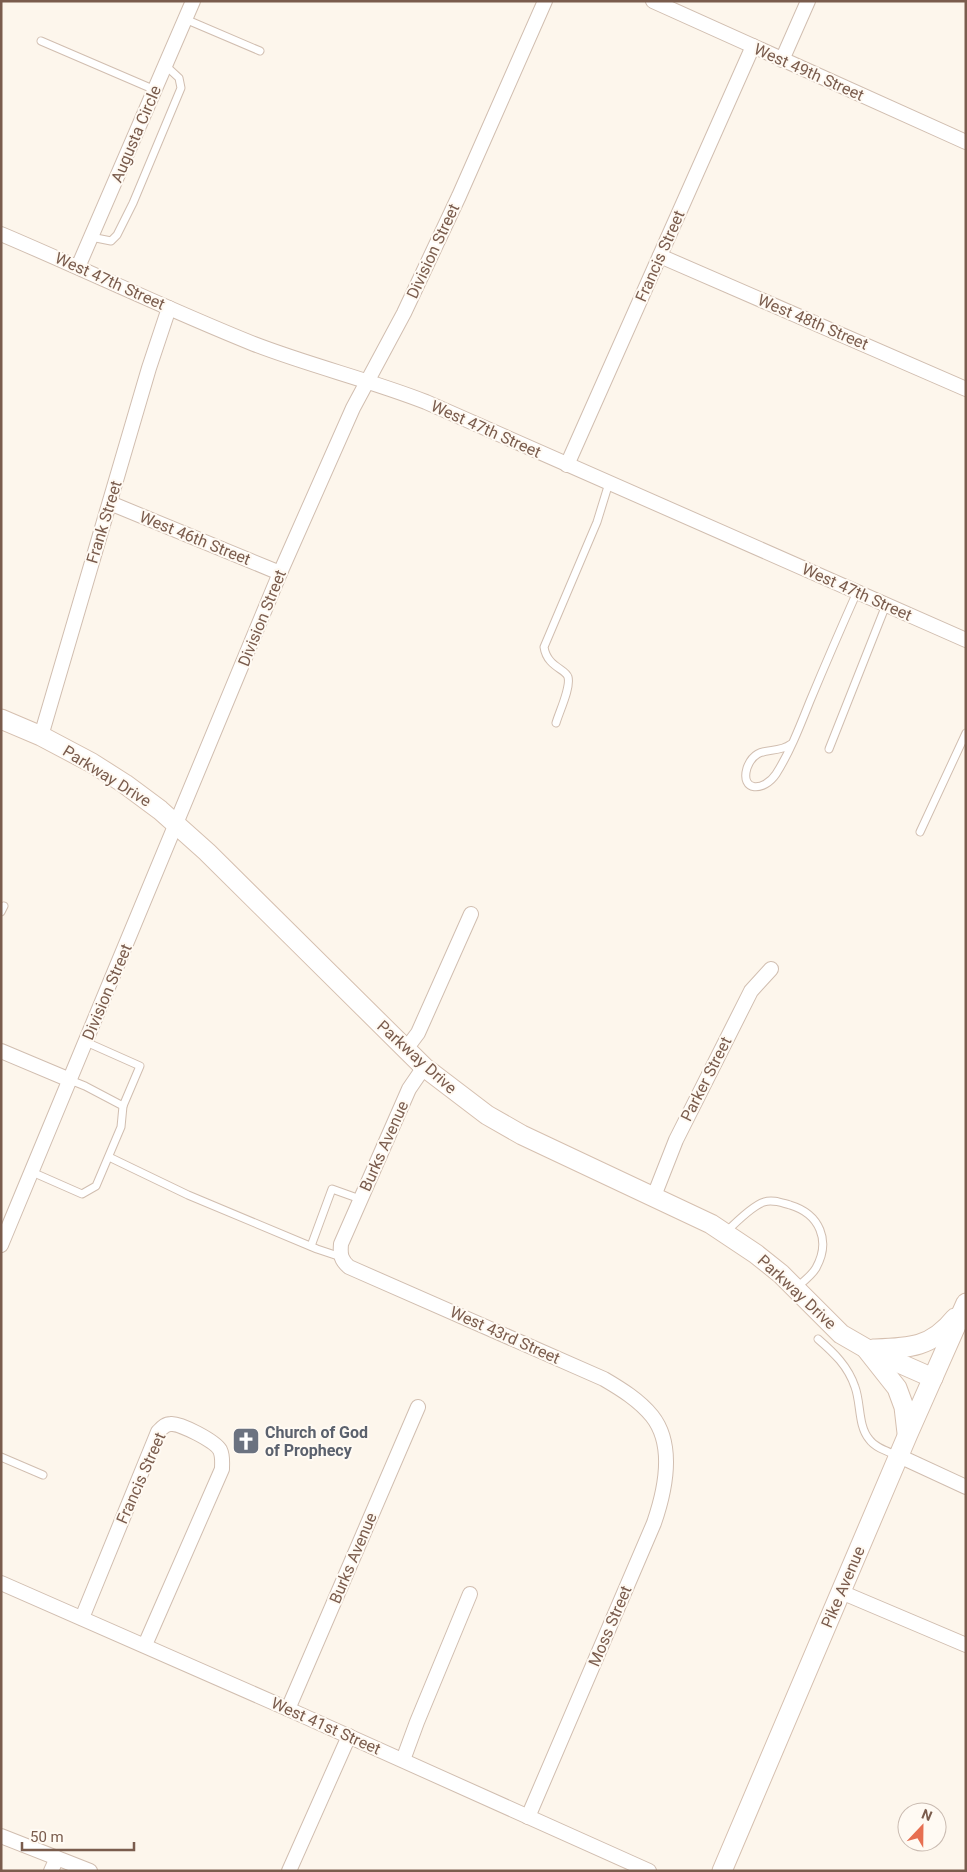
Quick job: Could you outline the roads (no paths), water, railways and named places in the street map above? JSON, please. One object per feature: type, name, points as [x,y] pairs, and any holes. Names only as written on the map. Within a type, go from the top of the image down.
[{"type":"street","name":"Augusta Circle","points":[[78,267],[193,1]]},
{"type":"street","name":"Division Street","points":[[1,1245],[177,825],[280,573],[353,408],[404,313],[459,196],[545,1]]},
{"type":"street","name":"West 49th Street","points":[[653,1],[966,142]]},
{"type":"street","points":[[782,60],[808,1]]},
{"type":"street","name":"Francis Street","points":[[567,465],[753,46]]},
{"type":"street","name":"West 47th Street","points":[[1,234],[256,345],[426,402],[966,640]]},
{"type":"street","name":"West 48th Street","points":[[660,256],[966,389]]},
{"type":"street","name":"Frank Street","points":[[41,736],[149,368],[169,308]]},
{"type":"street","name":"West 46th Street","points":[[110,503],[280,573]]},
{"type":"street","name":"Parkway Drive","points":[[1,719],[41,736],[92,763],[160,810],[207,852],[424,1067],[487,1115],[522,1135],[654,1196],[725,1233],[756,1254],[797,1288],[841,1334],[867,1349],[933,1378]]},
{"type":"street","points":[[406,1050],[418,1033],[471,914]]},
{"type":"street","name":"Parker Street","points":[[654,1196],[676,1140],[751,990],[771,968]]},
{"type":"street","points":[[1,1051],[70,1080]]},
{"type":"street","name":"Burks Avenue","points":[[341,1257],[341,1244],[360,1199],[409,1089],[424,1067]]},
{"type":"street","name":"West 43rd Street","points":[[341,1257],[349,1267],[604,1378],[642,1406],[653,1417],[659,1428]]},
{"type":"street","points":[[867,1349],[902,1348],[926,1343],[945,1331],[965,1306]]},
{"type":"street","name":"Pike Avenue","points":[[722,1871],[908,1434],[965,1306]]},
{"type":"street","name":"Parkway Drive","points":[[867,1349],[896,1388],[904,1407],[908,1434]]},
{"type":"street","name":"Burks Avenue","points":[[288,1709],[418,1406]]},
{"type":"street","name":"Francis Street","points":[[82,1618],[158,1432],[165,1425],[172,1423],[205,1437],[220,1449],[222,1469],[145,1645]]},
{"type":"street","name":"Moss Street","points":[[528,1817],[659,1508],[666,1466],[665,1450],[659,1428]]},
{"type":"street","points":[[899,1456],[966,1487]]},
{"type":"street","name":"West 41st Street","points":[[1,1583],[145,1645],[649,1871]]},
{"type":"street","points":[[841,1592],[966,1645]]},
{"type":"street","points":[[403,1760],[470,1594]]},
{"type":"street","points":[[289,1871],[349,1736]]},
{"type":"street","points":[[1,1836],[54,1864],[90,1871]]},
{"type":"lane","points":[[185,18],[260,51]]},
{"type":"lane","points":[[41,41],[155,90]]},
{"type":"lane","points":[[91,237],[111,241],[117,235],[133,203],[180,88],[179,78],[165,66]]},
{"type":"lane","points":[[556,724],[565,696],[568,677],[566,673],[551,663],[544,646],[597,522],[609,483]]},
{"type":"lane","points":[[791,744],[781,749],[758,753],[752,758],[746,773],[746,780],[750,786],[766,785],[777,773],[791,744],[857,592]]},
{"type":"lane","points":[[829,749],[886,605]]},
{"type":"lane","points":[[920,832],[966,733]]},
{"type":"lane","points":[[32,1172],[82,1194],[96,1186],[120,1127],[123,1106],[140,1066],[86,1042]]},
{"type":"lane","points":[[70,1080],[86,1086],[123,1106]]},
{"type":"lane","points":[[108,1157],[188,1195],[341,1257]]},
{"type":"lane","points":[[311,1246],[332,1189],[360,1199]]},
{"type":"lane","points":[[725,1233],[763,1202],[776,1201],[796,1207],[810,1215],[820,1225],[823,1238],[821,1254],[816,1269],[797,1288]]},
{"type":"lane","points":[[818,1339],[837,1356],[850,1375],[856,1388],[862,1420],[869,1439],[875,1445],[899,1456]]},
{"type":"lane","points":[[1,1457],[43,1475]]},
{"type":"place","name":"Church of God of Prophecy","points":[[246,1441]]}]
